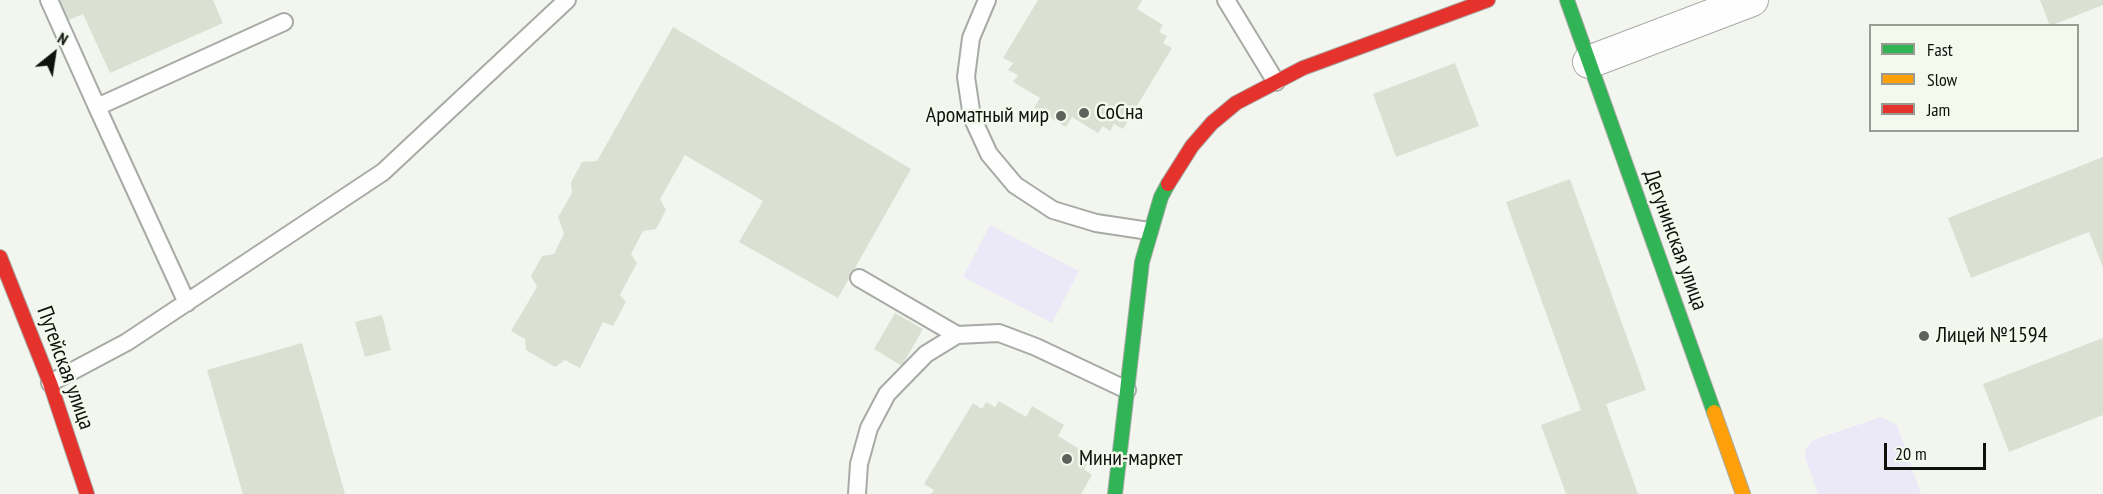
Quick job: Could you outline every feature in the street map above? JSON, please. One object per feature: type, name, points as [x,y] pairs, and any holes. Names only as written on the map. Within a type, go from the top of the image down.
[{"type":"street","points":[[1115,494],[1142,262],[1149,231],[1161,197],[1174,170],[1192,146],[1212,123],[1236,103],[1303,68],[1488,0]]},
{"type":"street","name":"Дегунинская улица","points":[[1567,0],[1743,494]]},
{"type":"street","points":[[1589,62],[1752,0]]},
{"type":"street","name":"Путейская улица","points":[[0,257],[51,384],[87,494]]},
{"type":"lane","points":[[49,0],[187,303]]},
{"type":"lane","points":[[987,0],[971,38],[966,77],[972,117],[989,154],[1015,185],[1053,210],[1096,223],[1149,231]]},
{"type":"lane","points":[[1226,0],[1276,82]]},
{"type":"lane","points":[[51,384],[127,342],[383,172],[565,1]]},
{"type":"lane","points":[[98,107],[284,22]]},
{"type":"lane","points":[[860,278],[957,335]]},
{"type":"lane","points":[[857,494],[859,464],[869,428],[887,394],[926,354],[957,335],[999,333],[1036,347],[1127,390]]},
{"type":"shaded area","points":[[990,225],[1079,271],[1052,323],[963,277]]},
{"type":"shaded area","points":[[1881,417],[1897,425],[1921,494],[1818,494],[1805,457],[1806,448],[1813,440]]},
{"type":"building","points":[[54,0],[213,0],[223,23],[110,73],[83,14],[64,22]]},
{"type":"building","points":[[1038,0],[1142,0],[1137,9],[1163,25],[1159,32],[1167,36],[1163,43],[1172,48],[1123,129],[1114,124],[1110,131],[1103,126],[1098,133],[1072,117],[1066,127],[1034,108],[1040,98],[1013,82],[1018,75],[1008,70],[1013,63],[1003,58]]},
{"type":"building","points":[[2040,0],[2103,0],[2103,5],[2055,24],[2049,24]]},
{"type":"building","points":[[673,27],[911,169],[838,298],[739,242],[763,201],[685,155],[660,199],[666,210],[656,229],[643,231],[631,254],[637,263],[620,295],[626,302],[613,326],[603,322],[580,368],[565,360],[555,367],[526,350],[525,339],[511,331],[537,287],[531,276],[542,256],[554,254],[564,234],[558,217],[572,193],[571,182],[582,162],[597,161]]},
{"type":"building","points":[[1455,63],[1479,126],[1396,157],[1373,94]]},
{"type":"building","points":[[2103,157],[2103,267],[2089,232],[1971,278],[1948,218]]},
{"type":"building","points":[[1570,179],[1646,390],[1606,404],[1638,494],[1566,494],[1541,425],[1581,410],[1506,202]]},
{"type":"building","points":[[895,313],[923,329],[902,366],[874,349]]},
{"type":"building","points":[[382,315],[391,350],[365,357],[355,322]]},
{"type":"building","points":[[2103,338],[2103,415],[2009,452],[1983,384]]},
{"type":"building","points":[[302,343],[345,494],[243,494],[207,370]]},
{"type":"building","points":[[999,401],[1026,417],[1032,406],[1064,425],[1058,436],[1084,452],[1080,458],[1088,462],[1084,469],[1092,475],[1081,494],[931,494],[934,490],[924,484],[973,403],[982,409],[986,402],[995,407]]},
{"type":"traffic: fast","points":[[1567,0],[1714,412]]},
{"type":"traffic: fast","points":[[1115,494],[1142,262],[1161,197],[1168,184]]},
{"type":"traffic: slow","points":[[1714,412],[1743,494]]},
{"type":"traffic: jam","points":[[1168,184],[1192,146],[1212,123],[1236,103],[1303,68],[1488,0]]},
{"type":"traffic: jam","points":[[0,257],[50,383],[87,494]]},
{"type":"place","name":"СоСна","points":[[1084,113]]},
{"type":"place","name":"Ароматный мир","points":[[1061,116]]},
{"type":"place","name":"Лицей №1594","points":[[1924,336]]},
{"type":"place","name":"Мини-маркет","points":[[1067,459]]}]
